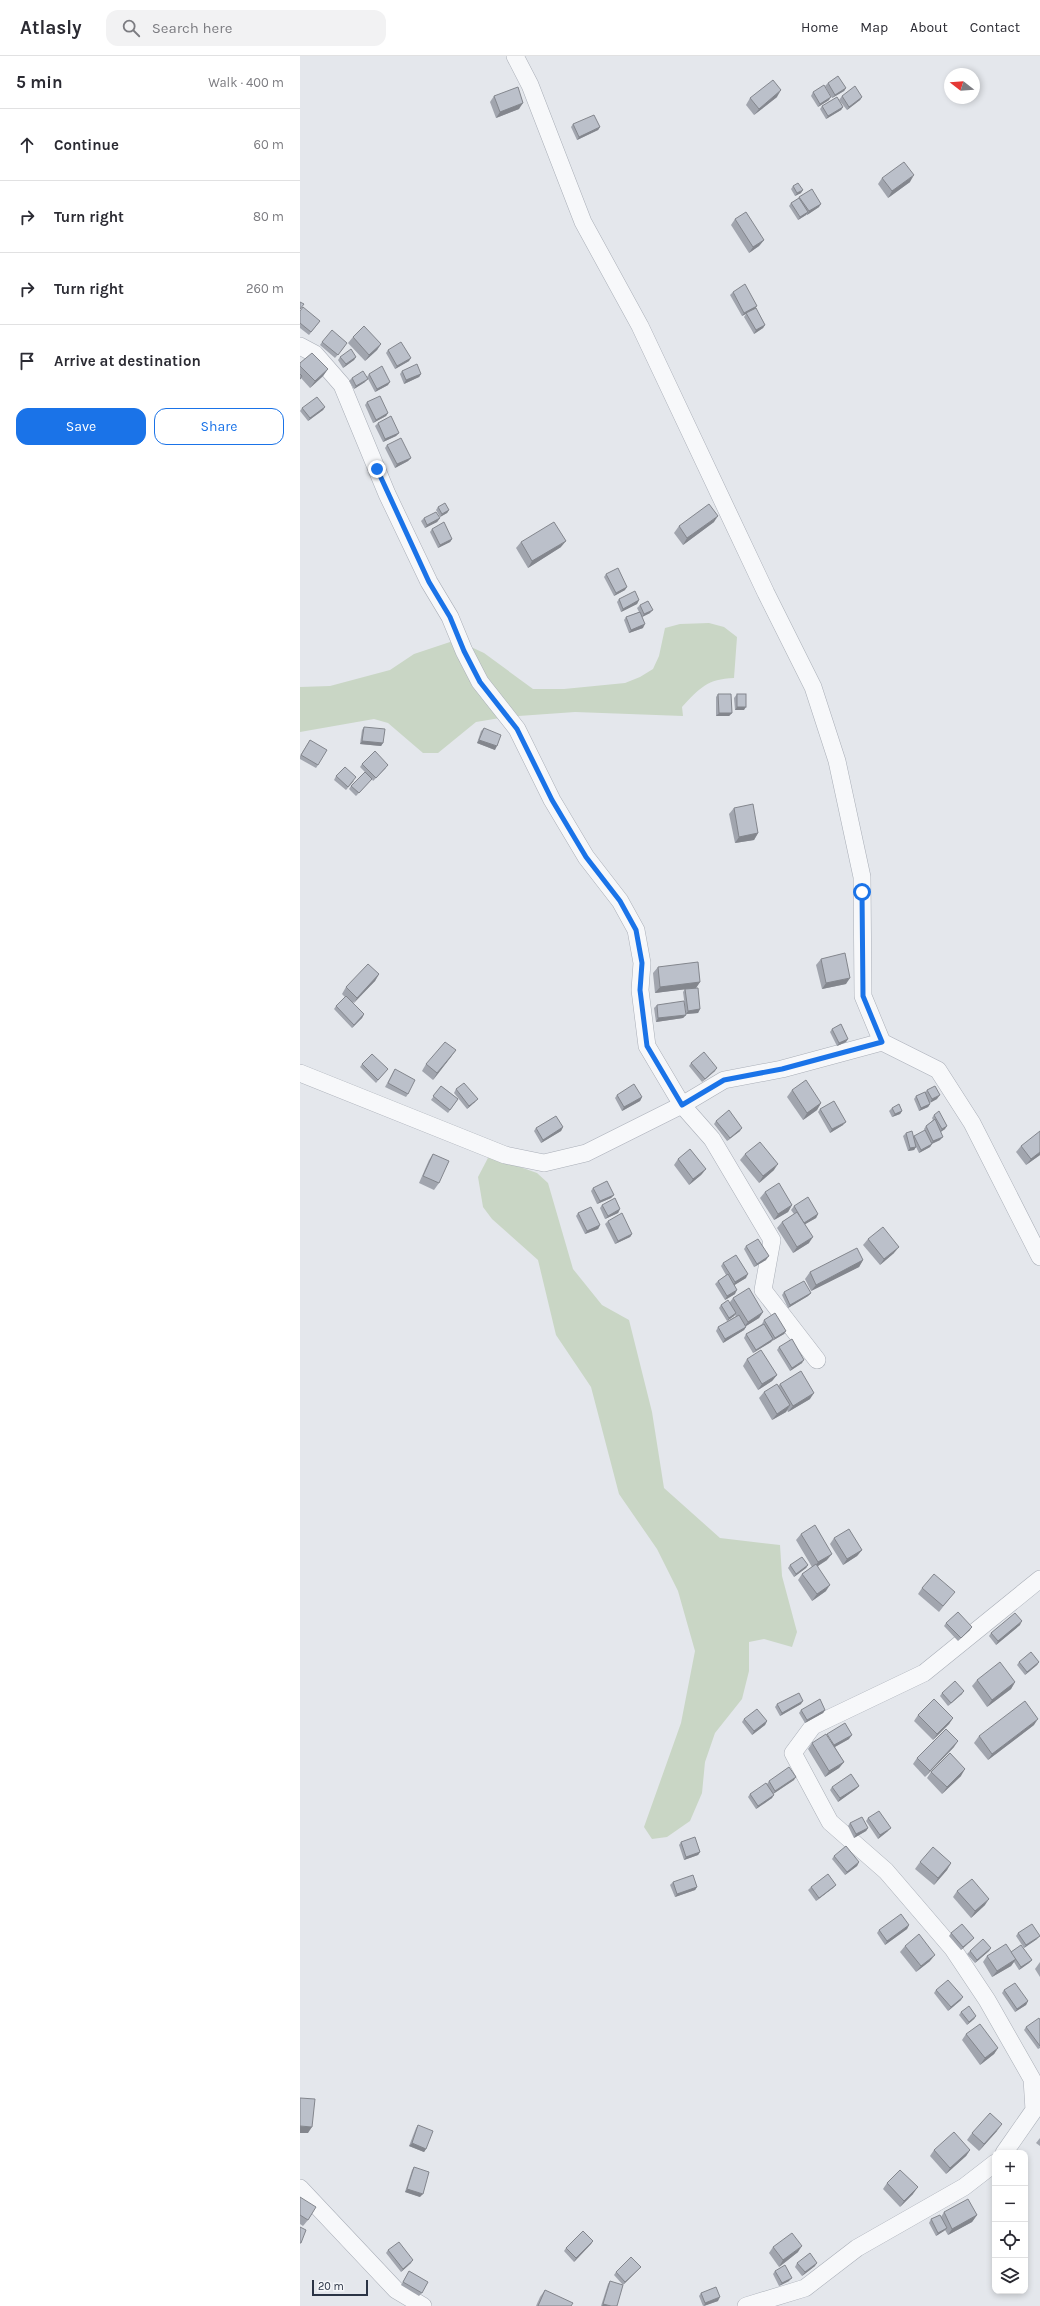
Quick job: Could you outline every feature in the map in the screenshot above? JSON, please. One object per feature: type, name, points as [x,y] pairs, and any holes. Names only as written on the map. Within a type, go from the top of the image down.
[{"type":"street","points":[[515,56],[530,85],[583,222],[640,326],[766,593],[813,687],[837,761],[862,877],[863,996],[882,1042],[938,1070],[972,1123],[1040,1257]]},
{"type":"street","points":[[300,346],[315,354],[342,386],[387,494],[429,582],[450,617],[464,651],[480,682],[517,729],[552,800],[586,857],[620,901],[636,930],[642,963],[640,990],[647,1046],[682,1105],[712,1139],[772,1240],[762,1290],[817,1360]]},
{"type":"street","points":[[300,1073],[506,1155],[544,1163],[586,1153],[682,1105],[724,1080],[782,1069],[882,1042]]},
{"type":"street","points":[[1006,2150],[1034,2110],[1032,2079],[1026,2067],[987,2000],[953,1949],[886,1871],[830,1822],[793,1753],[813,1726],[924,1673],[1040,1579]]},
{"type":"street","points":[[746,2306],[805,2288],[858,2248],[964,2187],[992,2165]]},
{"type":"street","points":[[300,2188],[396,2290],[423,2306]]},
{"type":"green space","points":[[709,623],[724,627],[737,637],[734,678],[717,680],[699,690],[682,707],[683,716],[575,712],[506,717],[476,722],[438,753],[423,753],[388,723],[374,719],[300,732],[300,687],[330,686],[390,670],[414,654],[450,642],[471,647],[484,653],[533,689],[564,689],[625,683],[640,677],[653,669],[659,656],[665,628],[680,624]]},
{"type":"green space","points":[[489,1156],[537,1173],[548,1183],[573,1269],[602,1305],[629,1320],[652,1412],[664,1488],[720,1538],[780,1545],[782,1576],[797,1632],[792,1647],[764,1639],[749,1642],[749,1671],[742,1699],[715,1733],[705,1762],[702,1793],[690,1821],[667,1837],[652,1839],[644,1827],[681,1723],[695,1651],[678,1591],[657,1549],[619,1494],[591,1387],[556,1335],[538,1260],[492,1219],[483,1207],[478,1177]]},
{"type":"building","points":[[838,76],[846,88],[835,95],[828,83]]},
{"type":"building","points":[[773,80],[781,90],[759,109],[750,98]]},
{"type":"building","points":[[824,85],[831,97],[820,104],[813,92]]},
{"type":"building","points":[[855,86],[862,97],[849,107],[842,96]]},
{"type":"building","points":[[518,87],[523,103],[500,112],[494,96]]},
{"type":"building","points":[[837,97],[843,107],[828,116],[822,106]]},
{"type":"building","points":[[594,115],[600,127],[579,137],[573,124]]},
{"type":"building","points":[[904,162],[914,175],[892,191],[882,178]]},
{"type":"building","points":[[798,183],[803,190],[797,193],[793,186]]},
{"type":"building","points":[[812,189],[821,204],[809,211],[799,197]]},
{"type":"building","points":[[799,198],[808,212],[800,217],[791,203]]},
{"type":"building","points":[[746,212],[764,240],[753,247],[735,219]]},
{"type":"building","points":[[745,284],[757,306],[744,313],[733,292]]},
{"type":"building","points":[[300,302],[304,304],[300,309]]},
{"type":"building","points":[[303,307],[320,321],[311,332],[300,323],[300,311]]},
{"type":"building","points":[[756,308],[765,325],[756,330],[746,313]]},
{"type":"building","points":[[364,326],[381,344],[369,355],[353,337]]},
{"type":"building","points":[[332,330],[347,343],[338,355],[322,342]]},
{"type":"building","points":[[401,342],[411,358],[397,366],[388,350]]},
{"type":"building","points":[[351,349],[356,357],[346,364],[340,357]]},
{"type":"building","points":[[312,353],[328,369],[315,381],[300,366],[300,363]]},
{"type":"building","points":[[417,364],[421,374],[406,380],[402,371]]},
{"type":"building","points":[[382,366],[390,382],[377,389],[369,374]]},
{"type":"building","points":[[363,371],[368,379],[356,386],[352,378]]},
{"type":"building","points":[[380,396],[388,413],[376,420],[367,402]]},
{"type":"building","points":[[317,397],[325,407],[310,418],[302,408]]},
{"type":"building","points":[[391,416],[399,433],[385,439],[378,423]]},
{"type":"building","points":[[401,438],[411,458],[397,464],[387,445]]},
{"type":"building","points":[[445,503],[449,510],[442,514],[438,507]]},
{"type":"building","points":[[709,504],[718,516],[687,538],[679,526]]},
{"type":"building","points":[[436,512],[440,518],[427,525],[424,518]]},
{"type":"building","points":[[444,522],[452,539],[440,545],[432,529]]},
{"type":"building","points":[[554,522],[566,541],[532,561],[521,542]]},
{"type":"building","points":[[618,568],[627,587],[616,593],[606,574]]},
{"type":"building","points":[[635,591],[639,600],[623,609],[619,599]]},
{"type":"building","points":[[648,601],[653,610],[644,614],[640,605]]},
{"type":"building","points":[[640,612],[645,624],[631,630],[626,617]]},
{"type":"building","points":[[718,694],[731,694],[732,713],[719,713]]},
{"type":"building","points":[[737,694],[746,694],[746,707],[737,707]]},
{"type":"building","points":[[364,727],[385,729],[383,743],[362,741]]},
{"type":"building","points":[[484,728],[501,735],[497,746],[479,740]]},
{"type":"building","points":[[310,740],[327,750],[318,765],[301,755]]},
{"type":"building","points":[[375,751],[388,765],[376,778],[362,764]]},
{"type":"building","points":[[345,767],[356,777],[348,787],[336,776]]},
{"type":"building","points":[[365,772],[372,779],[359,793],[351,786]]},
{"type":"building","points":[[753,804],[758,833],[739,837],[734,808]]},
{"type":"building","points":[[845,953],[850,978],[826,983],[821,959]]},
{"type":"building","points":[[698,962],[700,982],[660,987],[658,967]]},
{"type":"building","points":[[368,964],[379,974],[357,998],[346,987]]},
{"type":"building","points":[[698,988],[700,1009],[688,1011],[685,989]]},
{"type":"building","points":[[346,996],[364,1014],[354,1025],[336,1006]]},
{"type":"building","points":[[684,1001],[686,1015],[658,1018],[657,1005]]},
{"type":"building","points":[[841,1024],[848,1039],[839,1043],[832,1029]]},
{"type":"building","points":[[445,1042],[456,1050],[437,1073],[426,1064]]},
{"type":"building","points":[[704,1052],[717,1068],[705,1079],[691,1063]]},
{"type":"building","points":[[372,1054],[388,1069],[378,1080],[362,1064]]},
{"type":"building","points":[[395,1069],[415,1080],[408,1094],[388,1083]]},
{"type":"building","points":[[806,1080],[821,1103],[807,1113],[792,1090]]},
{"type":"building","points":[[464,1083],[478,1099],[469,1106],[456,1089]]},
{"type":"building","points":[[634,1084],[642,1097],[624,1107],[617,1095]]},
{"type":"building","points":[[441,1086],[458,1099],[450,1110],[433,1096]]},
{"type":"building","points":[[935,1086],[940,1095],[932,1099],[927,1090]]},
{"type":"building","points":[[925,1092],[930,1104],[921,1108],[916,1096]]},
{"type":"building","points":[[834,1101],[846,1122],[832,1129],[820,1109]]},
{"type":"building","points":[[899,1104],[902,1111],[895,1114],[892,1108]]},
{"type":"building","points":[[729,1110],[742,1128],[730,1138],[716,1121]]},
{"type":"building","points":[[939,1111],[947,1126],[942,1129],[934,1115]]},
{"type":"building","points":[[556,1116],[563,1127],[543,1140],[536,1128]]},
{"type":"building","points":[[935,1119],[943,1137],[933,1141],[926,1126]]},
{"type":"building","points":[[925,1130],[932,1144],[921,1150],[914,1136]]},
{"type":"building","points":[[912,1131],[916,1147],[910,1148],[906,1133]]},
{"type":"building","points":[[1040,1131],[1040,1152],[1031,1159],[1021,1146]]},
{"type":"building","points":[[760,1142],[778,1164],[763,1176],[745,1154]]},
{"type":"building","points":[[690,1149],[706,1169],[693,1179],[678,1159]]},
{"type":"building","points":[[433,1154],[449,1161],[439,1183],[423,1176]]},
{"type":"building","points":[[607,1181],[614,1195],[600,1201],[593,1188]]},
{"type":"building","points":[[779,1183],[792,1205],[778,1214],[765,1192]]},
{"type":"building","points":[[808,1197],[818,1214],[804,1223],[794,1206]]},
{"type":"building","points":[[615,1198],[620,1209],[608,1216],[602,1205]]},
{"type":"building","points":[[591,1207],[600,1225],[587,1231],[578,1213]]},
{"type":"building","points":[[797,1212],[813,1237],[797,1247],[782,1222]]},
{"type":"building","points":[[622,1213],[632,1234],[618,1241],[608,1221]]},
{"type":"building","points":[[883,1227],[899,1247],[884,1259],[868,1239]]},
{"type":"building","points":[[758,1239],[769,1256],[757,1264],[746,1246]]},
{"type":"building","points":[[857,1248],[863,1260],[816,1285],[810,1272]]},
{"type":"building","points":[[736,1255],[748,1274],[735,1282],[723,1263]]},
{"type":"building","points":[[728,1274],[737,1290],[727,1296],[718,1281]]},
{"type":"building","points":[[804,1281],[811,1293],[790,1305],[784,1292]]},
{"type":"building","points":[[749,1288],[763,1312],[748,1322],[733,1298]]},
{"type":"building","points":[[728,1300],[736,1313],[729,1318],[721,1305]]},
{"type":"building","points":[[775,1313],[786,1331],[775,1338],[764,1320]]},
{"type":"building","points":[[739,1315],[746,1327],[725,1339],[718,1327]]},
{"type":"building","points":[[764,1324],[773,1339],[756,1350],[746,1334]]},
{"type":"building","points":[[792,1339],[804,1360],[792,1368],[779,1347]]},
{"type":"building","points":[[761,1350],[777,1375],[762,1384],[747,1359]]},
{"type":"building","points":[[801,1371],[814,1393],[793,1406],[780,1384]]},
{"type":"building","points":[[777,1384],[790,1405],[777,1414],[764,1392]]},
{"type":"building","points":[[815,1525],[832,1554],[818,1562],[801,1534]]},
{"type":"building","points":[[849,1529],[862,1550],[847,1559],[834,1538]]},
{"type":"building","points":[[802,1557],[808,1565],[796,1574],[790,1565]]},
{"type":"building","points":[[816,1564],[830,1585],[817,1594],[802,1574]]},
{"type":"building","points":[[934,1574],[955,1592],[943,1606],[922,1588]]},
{"type":"building","points":[[958,1612],[972,1627],[961,1638],[946,1623]]},
{"type":"building","points":[[1015,1613],[1022,1621],[998,1641],[991,1633]]},
{"type":"building","points":[[1031,1652],[1039,1662],[1027,1672],[1019,1662]]},
{"type":"building","points":[[1000,1662],[1015,1682],[992,1700],[977,1680]]},
{"type":"building","points":[[955,1681],[964,1691],[951,1703],[942,1693]]},
{"type":"building","points":[[799,1693],[803,1701],[782,1713],[777,1704]]},
{"type":"building","points":[[820,1699],[825,1710],[807,1720],[801,1710]]},
{"type":"building","points":[[934,1699],[953,1718],[937,1734],[918,1715]]},
{"type":"building","points":[[1025,1701],[1038,1719],[992,1754],[979,1736]]},
{"type":"building","points":[[757,1709],[767,1721],[754,1731],[744,1719]]},
{"type":"building","points":[[845,1723],[852,1735],[834,1745],[827,1734]]},
{"type":"building","points":[[946,1729],[958,1741],[930,1771],[917,1758]]},
{"type":"building","points":[[826,1734],[844,1762],[829,1771],[812,1743]]},
{"type":"building","points":[[950,1753],[965,1769],[947,1787],[931,1772]]},
{"type":"building","points":[[789,1767],[796,1777],[775,1791],[769,1781]]},
{"type":"building","points":[[851,1774],[859,1786],[840,1798],[832,1787]]},
{"type":"building","points":[[766,1783],[774,1795],[758,1806],[750,1794]]},
{"type":"building","points":[[879,1811],[891,1828],[880,1835],[868,1818]]},
{"type":"building","points":[[862,1817],[868,1828],[856,1834],[850,1823]]},
{"type":"building","points":[[695,1837],[700,1852],[686,1857],[681,1842]]},
{"type":"building","points":[[846,1846],[859,1862],[847,1872],[834,1856]]},
{"type":"building","points":[[933,1847],[951,1863],[938,1878],[920,1862]]},
{"type":"building","points":[[828,1874],[836,1885],[819,1898],[811,1887]]},
{"type":"building","points":[[693,1875],[697,1887],[677,1894],[673,1882]]},
{"type":"building","points":[[972,1879],[989,1899],[975,1911],[957,1891]]},
{"type":"building","points":[[901,1914],[909,1925],[887,1941],[879,1930]]},
{"type":"building","points":[[962,1924],[974,1938],[963,1947],[951,1933]]},
{"type":"building","points":[[1032,1924],[1040,1936],[1026,1945],[1018,1933]]},
{"type":"building","points":[[919,1934],[935,1955],[921,1966],[905,1946]]},
{"type":"building","points":[[983,1939],[991,1948],[977,1960],[970,1951]]},
{"type":"building","points":[[1006,1944],[1016,1959],[997,1971],[987,1956]]},
{"type":"building","points":[[1021,1945],[1032,1960],[1021,1967],[1011,1952]]},
{"type":"building","points":[[948,1980],[963,1997],[951,2007],[936,1990]]},
{"type":"building","points":[[1015,1983],[1028,2001],[1017,2009],[1004,1990]]},
{"type":"building","points":[[969,2006],[976,2016],[969,2022],[961,2012]]},
{"type":"building","points":[[1039,2018],[1040,2020],[1040,2046],[1026,2027]]},
{"type":"building","points":[[980,2024],[998,2048],[985,2058],[966,2034]]},
{"type":"building","points":[[300,2098],[315,2099],[312,2127],[300,2126]]},
{"type":"building","points":[[990,2113],[1002,2124],[984,2144],[972,2133]]},
{"type":"building","points":[[418,2125],[433,2131],[426,2149],[412,2143]]},
{"type":"building","points":[[954,2132],[970,2150],[950,2168],[934,2150]]},
{"type":"building","points":[[414,2167],[429,2172],[423,2194],[407,2189]]},
{"type":"building","points":[[900,2170],[918,2187],[904,2201],[887,2183]]},
{"type":"building","points":[[300,2197],[316,2207],[308,2220],[300,2215]]},
{"type":"building","points":[[968,2199],[977,2215],[952,2229],[944,2212]]},
{"type":"building","points":[[940,2215],[947,2228],[938,2233],[931,2219]]},
{"type":"building","points":[[300,2227],[306,2230],[301,2243],[300,2243]]},
{"type":"building","points":[[583,2231],[593,2241],[576,2258],[566,2248]]},
{"type":"building","points":[[792,2233],[802,2246],[783,2260],[773,2247]]},
{"type":"building","points":[[399,2242],[413,2260],[403,2269],[388,2250]]},
{"type":"building","points":[[810,2253],[817,2263],[805,2272],[797,2263]]},
{"type":"building","points":[[631,2257],[641,2267],[625,2282],[616,2272]]},
{"type":"building","points":[[785,2265],[792,2278],[782,2283],[775,2271]]},
{"type":"building","points":[[409,2271],[428,2282],[422,2293],[403,2282]]},
{"type":"building","points":[[610,2281],[623,2285],[617,2306],[603,2304]]},
{"type":"building","points":[[716,2287],[720,2297],[705,2303],[701,2293]]},
{"type":"building","points":[[545,2290],[573,2303],[571,2306],[538,2306]]},
{"type":"route","points":[[377,469],[412,547],[429,582],[450,617],[464,651],[480,682],[517,729],[552,800],[586,857],[620,901],[636,930],[642,963],[640,990],[647,1046],[682,1105],[724,1080],[782,1069],[882,1042],[863,996],[862,892]]}]
